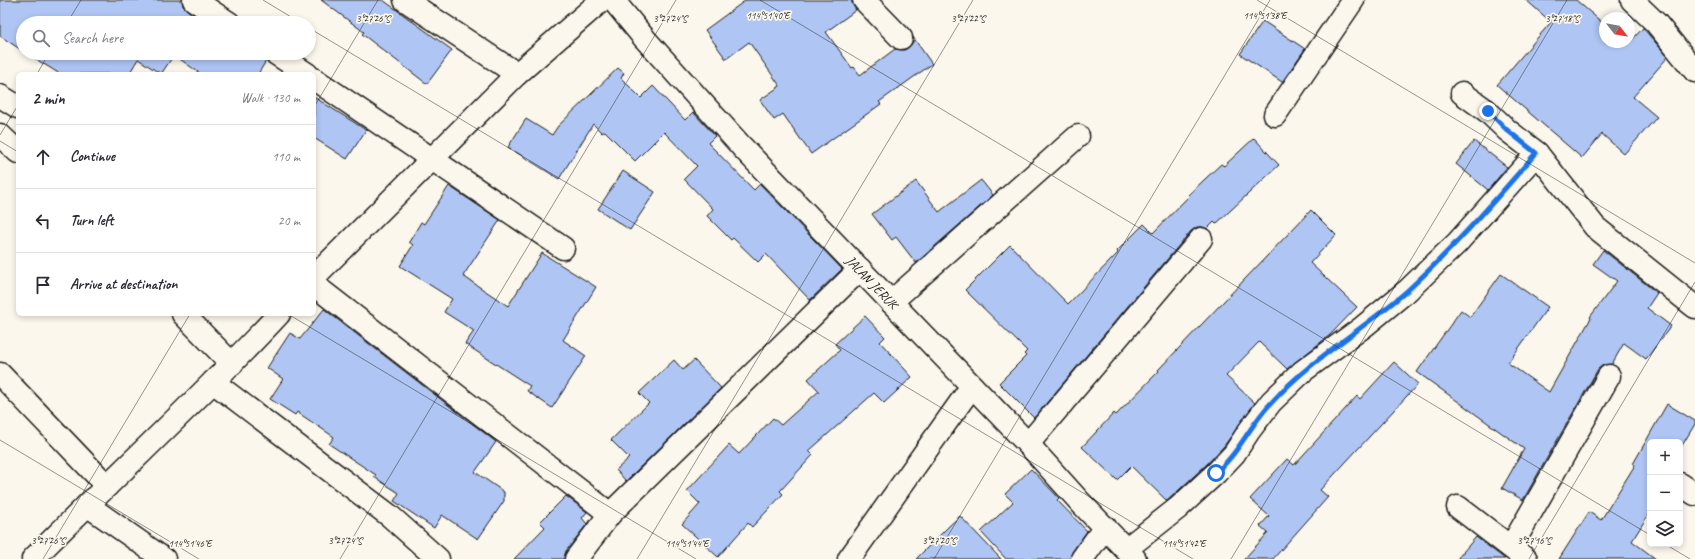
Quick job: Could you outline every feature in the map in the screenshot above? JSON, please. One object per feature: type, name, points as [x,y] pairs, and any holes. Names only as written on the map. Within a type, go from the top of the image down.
[{"type":"street","points":[[194,0],[218,16]]},
{"type":"street","points":[[405,0],[517,74]]},
{"type":"street","points":[[316,275],[517,74],[602,0]]},
{"type":"street","name":"JALAN JERUK","points":[[613,0],[645,39],[742,147],[1028,444],[1080,502],[1131,554]]},
{"type":"street","points":[[864,0],[901,38]]},
{"type":"street","points":[[1275,115],[1353,0]]},
{"type":"street","points":[[1632,0],[1656,23],[1692,64]]},
{"type":"street","points":[[316,80],[563,248]]},
{"type":"street","points":[[1462,93],[1488,111],[1507,130],[1536,153],[1595,227],[1695,307]]},
{"type":"street","points":[[0,96],[16,106]]},
{"type":"street","points":[[0,135],[16,150]]},
{"type":"street","points":[[891,302],[1078,136]]},
{"type":"street","points":[[1131,554],[1234,454],[1248,431],[1271,402],[1303,371],[1363,327],[1408,290],[1457,243],[1536,153]]},
{"type":"street","points":[[1028,444],[1201,239]]},
{"type":"street","points":[[576,559],[610,514],[860,269]]},
{"type":"street","points":[[316,287],[610,514]]},
{"type":"street","points":[[185,316],[232,364]]},
{"type":"street","points":[[33,559],[232,364],[277,316]]},
{"type":"street","points":[[0,374],[107,486]]},
{"type":"street","points":[[1458,507],[1519,553],[1609,376]]},
{"type":"street","points":[[213,382],[390,516],[438,559]]},
{"type":"street","points":[[849,559],[972,386]]},
{"type":"street","points":[[1683,486],[1695,494]]},
{"type":"street","points":[[87,505],[164,559]]},
{"type":"street","points":[[1082,559],[1105,527]]},
{"type":"building","points":[[0,0],[182,0],[183,6],[196,16],[16,16],[16,46],[0,36]]},
{"type":"building","points":[[321,0],[383,0],[452,50],[427,84],[362,34],[364,32]]},
{"type":"building","points":[[746,0],[852,0],[856,10],[826,32],[852,68],[854,67],[860,75],[895,49],[904,50],[909,47],[913,42],[913,37],[932,64],[879,102],[881,104],[811,154],[783,114],[774,120],[760,100],[780,86],[749,42],[726,59],[705,30]]},
{"type":"building","points":[[1526,0],[1576,0],[1599,20],[1599,48],[1635,48],[1635,37],[1643,28],[1668,57],[1633,97],[1657,117],[1624,154],[1602,134],[1582,158],[1497,85],[1551,22]]},
{"type":"building","points":[[1263,21],[1305,49],[1282,82],[1240,54]]},
{"type":"building","points":[[37,60],[137,60],[130,72],[57,72]]},
{"type":"building","points":[[140,60],[171,60],[162,72],[158,72]]},
{"type":"building","points":[[181,60],[266,61],[259,72],[198,72]]},
{"type":"building","points":[[618,68],[624,73],[621,78],[641,98],[653,86],[685,120],[693,112],[715,136],[708,143],[754,190],[760,184],[842,269],[810,300],[766,254],[758,262],[733,238],[731,240],[707,216],[713,209],[684,179],[697,166],[664,132],[635,161],[605,131],[602,133],[593,124],[559,179],[508,147],[526,119],[552,135],[558,126]]},
{"type":"building","points":[[316,98],[366,130],[347,159],[316,139]]},
{"type":"building","points":[[1254,138],[1279,165],[1216,224],[1214,222],[1207,229],[1197,227],[1191,231],[1034,418],[999,383],[1026,356],[1024,354],[1027,351],[965,290],[1010,245],[1068,304],[1144,224],[1153,233],[1189,196],[1188,195],[1221,164],[1224,166]]},
{"type":"building","points":[[1474,141],[1507,167],[1488,190],[1456,164]]},
{"type":"building","points":[[623,171],[655,192],[630,230],[598,209]]},
{"type":"building","points":[[981,180],[993,195],[916,263],[896,237],[892,240],[872,214],[916,181],[939,212]]},
{"type":"building","points":[[449,186],[500,220],[463,276],[508,306],[542,253],[596,287],[563,340],[586,356],[552,408],[527,391],[530,386],[465,344],[474,331],[444,312],[452,299],[400,266],[413,245],[409,242],[421,222],[424,224]]},
{"type":"building","points":[[1311,210],[1336,235],[1310,263],[1357,307],[1330,335],[1287,369],[1259,342],[1226,376],[1255,403],[1224,446],[1167,501],[1131,466],[1117,480],[1082,447],[1114,413],[1116,415],[1159,371],[1158,370]]},
{"type":"building","points":[[1603,250],[1657,293],[1647,308],[1671,326],[1646,359],[1624,343],[1612,364],[1603,365],[1598,369],[1523,500],[1502,488],[1524,449],[1417,372],[1461,310],[1470,317],[1501,274],[1548,307],[1508,363],[1549,392],[1591,318],[1590,317],[1617,281],[1593,264]]},
{"type":"building","points":[[324,309],[496,442],[475,472],[504,492],[504,501],[478,539],[442,515],[434,528],[394,501],[399,493],[374,477],[376,475],[329,444],[334,437],[297,412],[295,415],[270,399],[283,379],[267,368],[290,333],[300,339]]},
{"type":"building","points":[[865,316],[885,337],[880,342],[912,377],[884,403],[874,393],[809,451],[813,455],[780,491],[783,494],[752,527],[748,523],[718,557],[682,524],[700,504],[687,491],[729,445],[739,454],[773,418],[781,425],[819,391],[808,379],[840,350],[835,344]]},
{"type":"building","points":[[674,360],[683,370],[694,360],[721,388],[626,481],[616,470],[629,458],[611,440],[649,403],[639,393]]},
{"type":"building","points":[[1394,362],[1418,384],[1320,490],[1328,497],[1273,559],[1244,559],[1268,533],[1260,526],[1269,516],[1250,499],[1287,459],[1294,465],[1357,396],[1360,399]]},
{"type":"building","points":[[1667,404],[1695,421],[1695,424],[1683,444],[1683,439],[1647,439]]},
{"type":"building","points":[[1647,439],[1647,517],[1632,541],[1656,559],[1559,559],[1589,512],[1601,520],[1635,465],[1633,464]]},
{"type":"building","points":[[1031,469],[1059,498],[1057,500],[1087,531],[1072,552],[1070,559],[1006,559],[981,532],[1013,502],[1005,494]]},
{"type":"building","points":[[566,496],[587,512],[582,518],[587,524],[566,551],[564,559],[514,559],[545,527],[540,522]]},
{"type":"building","points":[[960,516],[1001,559],[916,559],[950,525]]},
{"type":"building","points":[[1476,537],[1505,559],[1457,559]]},
{"type":"route","points":[[1216,473],[1234,454],[1248,431],[1271,402],[1303,371],[1363,327],[1408,290],[1457,243],[1536,153],[1507,130],[1488,111]]}]
